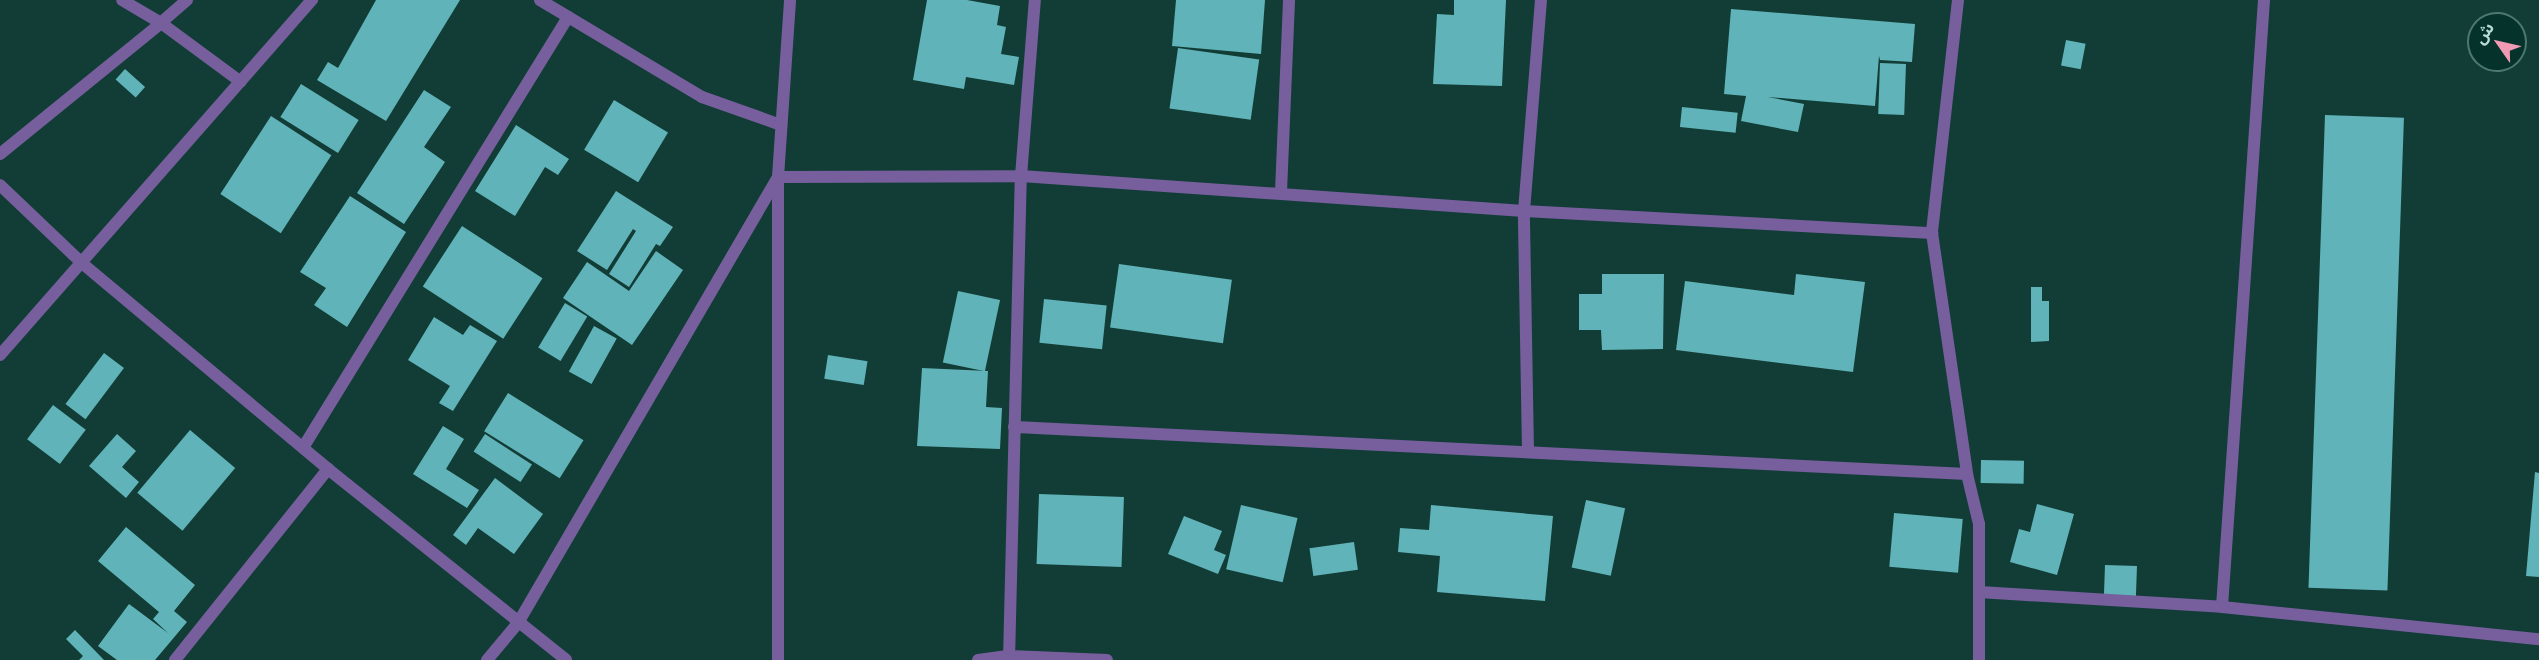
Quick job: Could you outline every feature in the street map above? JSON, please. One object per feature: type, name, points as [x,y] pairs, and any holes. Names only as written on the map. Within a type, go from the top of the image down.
[{"type":"street","points":[[122,0],[161,23],[241,82]]},
{"type":"street","points":[[0,154],[188,0]]},
{"type":"street","points":[[0,354],[83,264],[312,0]]},
{"type":"street","points":[[540,0],[702,97],[781,125]]},
{"type":"street","points":[[778,660],[778,177],[790,0]]},
{"type":"street","points":[[1008,658],[1021,176],[1035,0]]},
{"type":"street","points":[[1281,192],[1289,0]]},
{"type":"street","points":[[1527,451],[1524,211],[1541,0]]},
{"type":"street","points":[[1958,0],[1932,233],[1967,474],[1978,524],[1979,660]]},
{"type":"street","points":[[2222,607],[2264,0]]},
{"type":"street","points":[[304,446],[568,17]]},
{"type":"street","points":[[778,177],[1021,176],[1281,192],[1524,211],[1932,233]]},
{"type":"street","points":[[487,660],[518,623],[778,177]]},
{"type":"street","points":[[0,185],[83,264],[304,446],[328,469],[566,660]]},
{"type":"street","points":[[1014,427],[1967,474]]},
{"type":"street","points":[[175,660],[328,469]]},
{"type":"street","points":[[1979,592],[2222,607],[2539,639]]},
{"type":"street","points":[[978,660],[1008,658],[1107,660]]},
{"type":"building","points":[[376,0],[460,0],[386,121],[317,80],[328,62],[338,68]]},
{"type":"building","points":[[927,0],[967,0],[1000,6],[997,25],[1006,27],[1001,54],[1019,57],[1014,85],[966,77],[964,89],[913,80]]},
{"type":"building","points":[[1176,0],[1265,0],[1261,54],[1172,46]]},
{"type":"building","points":[[1454,0],[1506,0],[1502,86],[1433,84],[1437,14],[1454,15]]},
{"type":"building","points":[[1731,9],[1915,24],[1912,62],[1880,60],[1879,56],[1875,106],[1768,97],[1804,104],[1798,132],[1741,121],[1746,96],[1724,94]]},
{"type":"building","points":[[2066,40],[2086,44],[2081,69],[2061,66]]},
{"type":"building","points":[[1178,48],[1259,59],[1251,120],[1170,108]]},
{"type":"building","points":[[1880,63],[1906,64],[1904,115],[1878,114]]},
{"type":"building","points":[[125,69],[145,87],[136,97],[116,79]]},
{"type":"building","points":[[301,84],[359,120],[338,153],[280,117]]},
{"type":"building","points":[[424,90],[451,107],[424,147],[445,162],[404,224],[357,193]]},
{"type":"building","points":[[614,100],[668,132],[638,182],[584,150]]},
{"type":"building","points":[[1682,107],[1738,113],[1736,133],[1680,127]]},
{"type":"building","points":[[2325,115],[2404,118],[2387,590],[2308,588]]},
{"type":"building","points":[[271,116],[331,155],[281,233],[220,194]]},
{"type":"building","points":[[516,125],[569,159],[558,175],[545,167],[515,216],[475,191]]},
{"type":"building","points":[[616,191],[673,227],[660,246],[656,244],[629,287],[609,274],[636,231],[633,229],[607,270],[577,251]]},
{"type":"building","points":[[350,196],[406,232],[347,327],[314,305],[326,288],[300,272]]},
{"type":"building","points":[[462,226],[543,278],[503,339],[423,286]]},
{"type":"building","points":[[656,251],[683,270],[632,345],[563,298],[587,262],[629,291]]},
{"type":"building","points":[[1119,264],[1232,280],[1223,343],[1110,327]]},
{"type":"building","points":[[1602,274],[1664,274],[1663,349],[1602,350],[1601,330],[1579,330],[1579,294],[1602,294]]},
{"type":"building","points":[[1796,274],[1865,282],[1853,372],[1676,350],[1685,281],[1794,295]]},
{"type":"building","points":[[2031,287],[2042,287],[2042,301],[2049,301],[2049,341],[2031,342]]},
{"type":"building","points":[[958,291],[1000,300],[985,371],[943,362]]},
{"type":"building","points":[[1044,299],[1107,306],[1102,349],[1039,343]]},
{"type":"building","points":[[565,303],[587,316],[561,361],[538,348]]},
{"type":"building","points":[[434,317],[463,335],[470,325],[497,341],[453,411],[439,403],[450,386],[408,360]]},
{"type":"building","points":[[594,326],[617,339],[592,384],[569,371]]},
{"type":"building","points":[[104,353],[124,368],[85,419],[65,404]]},
{"type":"building","points":[[828,355],[868,361],[864,385],[824,379]]},
{"type":"building","points":[[922,368],[988,371],[986,407],[1002,408],[1000,449],[917,446]]},
{"type":"building","points":[[508,393],[583,440],[560,478],[484,431]]},
{"type":"building","points":[[53,405],[86,430],[60,464],[27,439]]},
{"type":"building","points":[[443,426],[464,439],[446,469],[479,490],[467,508],[413,474]]},
{"type":"building","points":[[190,430],[235,468],[182,531],[137,493]]},
{"type":"building","points":[[117,434],[136,451],[122,467],[139,482],[126,498],[89,466]]},
{"type":"building","points":[[485,434],[532,464],[521,482],[474,452]]},
{"type":"building","points":[[1981,460],[2024,461],[2024,484],[1981,483]]},
{"type":"building","points":[[2535,472],[2539,473],[2539,577],[2526,576]]},
{"type":"building","points":[[495,478],[543,514],[514,554],[478,528],[466,545],[453,535]]},
{"type":"building","points":[[1039,494],[1124,497],[1122,567],[1037,564]]},
{"type":"building","points":[[1586,500],[1625,508],[1611,576],[1572,567]]},
{"type":"building","points":[[2037,504],[2074,514],[2057,575],[2010,562],[2019,529],[2030,532]]},
{"type":"building","points":[[1241,505],[1298,518],[1283,582],[1226,569]]},
{"type":"building","points":[[1431,505],[1553,516],[1545,601],[1437,592],[1440,556],[1398,552],[1400,528],[1429,530]]},
{"type":"building","points":[[1894,513],[1963,519],[1958,573],[1889,567]]},
{"type":"building","points":[[1184,516],[1222,531],[1214,550],[1226,555],[1218,574],[1168,554]]},
{"type":"building","points":[[126,527],[195,585],[174,611],[187,622],[155,660],[117,660],[98,646],[129,604],[168,633],[153,619],[159,612],[98,561]]},
{"type":"building","points":[[1354,542],[1358,570],[1313,576],[1309,548]]},
{"type":"building","points":[[2105,565],[2137,566],[2136,596],[2104,595]]},
{"type":"building","points":[[75,630],[104,660],[79,660],[83,656],[66,639]]}]
